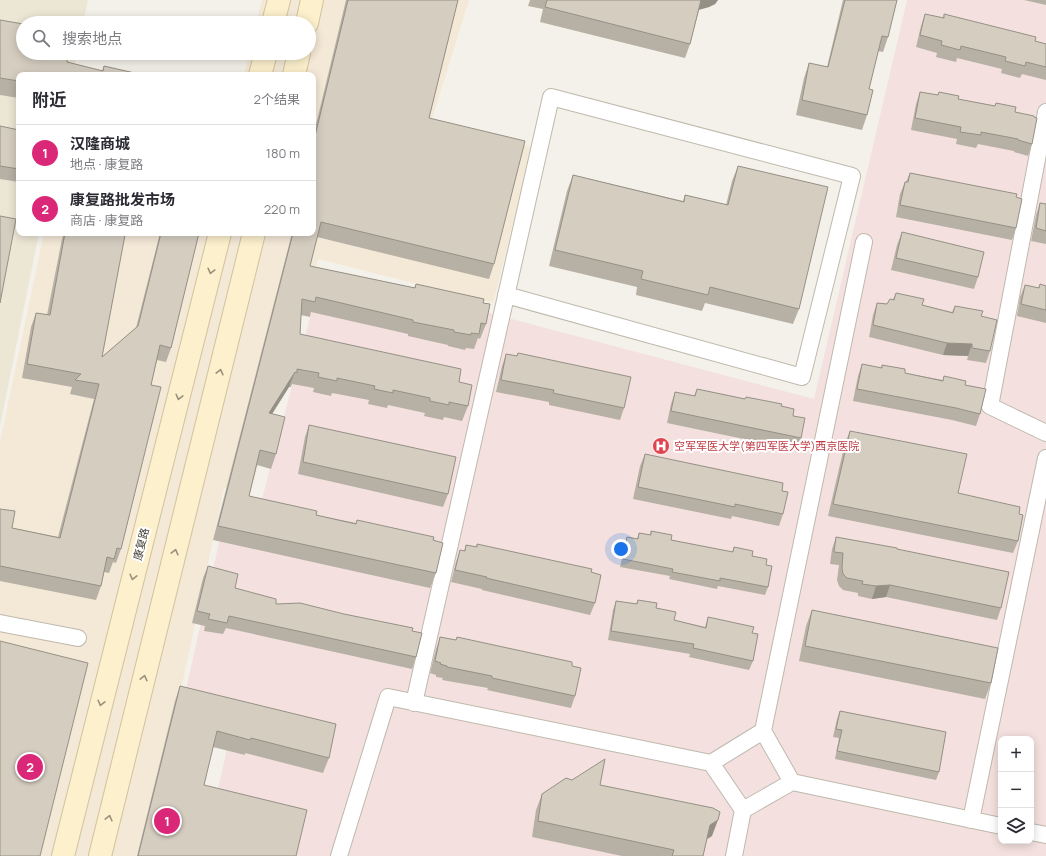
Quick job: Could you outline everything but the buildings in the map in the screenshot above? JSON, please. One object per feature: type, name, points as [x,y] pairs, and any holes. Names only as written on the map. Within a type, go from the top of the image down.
[{"type":"main road","points":[[276,16],[279,0]]},
{"type":"main road","points":[[308,16],[312,0]]},
{"type":"main road","points":[[261,72],[264,60]]},
{"type":"main road","points":[[295,72],[297,60]]},
{"type":"main road","name":"康复路","points":[[63,856],[219,236]]},
{"type":"main road","points":[[100,856],[253,236]]},
{"type":"street","points":[[414,703],[506,296],[551,98],[852,176],[802,377],[506,296]]},
{"type":"street","points":[[1046,112],[990,406],[1046,433]]},
{"type":"street","points":[[792,782],[763,731],[864,242]]},
{"type":"street","points":[[971,820],[1046,458]]},
{"type":"street","points":[[0,623],[78,638]]},
{"type":"street","points":[[339,856],[388,697],[712,763],[763,731]]},
{"type":"street","points":[[712,763],[743,810],[734,856]]},
{"type":"street","points":[[743,810],[792,782],[998,825]]},
{"type":"street","points":[[1034,833],[1046,835]]},
{"type":"shaded area","points":[[0,0],[88,0],[85,16],[16,16],[16,60],[75,60],[73,72],[16,72],[16,236],[38,236],[0,426]]},
{"type":"shaded area","points":[[262,0],[469,0],[432,119],[532,147],[493,303],[318,259],[250,494],[224,488],[162,779],[176,856],[0,856],[0,442],[43,236],[316,236],[316,72],[245,72],[247,60],[316,60],[316,16],[258,16]]},
{"type":"shaded area","name":"空军军医大学(第四军医大学)西京医院","points":[[907,0],[1046,0],[1046,856],[203,856],[236,709],[184,698],[230,494],[262,499],[323,269],[814,399]]},
{"type":"place","name":"空军军医大学(第四军医大学)西京医院","points":[[661,446]]},
{"type":"place","name":"康复路批发市场","points":[[30,767]]},
{"type":"place","name":"汉隆商城","points":[[167,821]]}]
